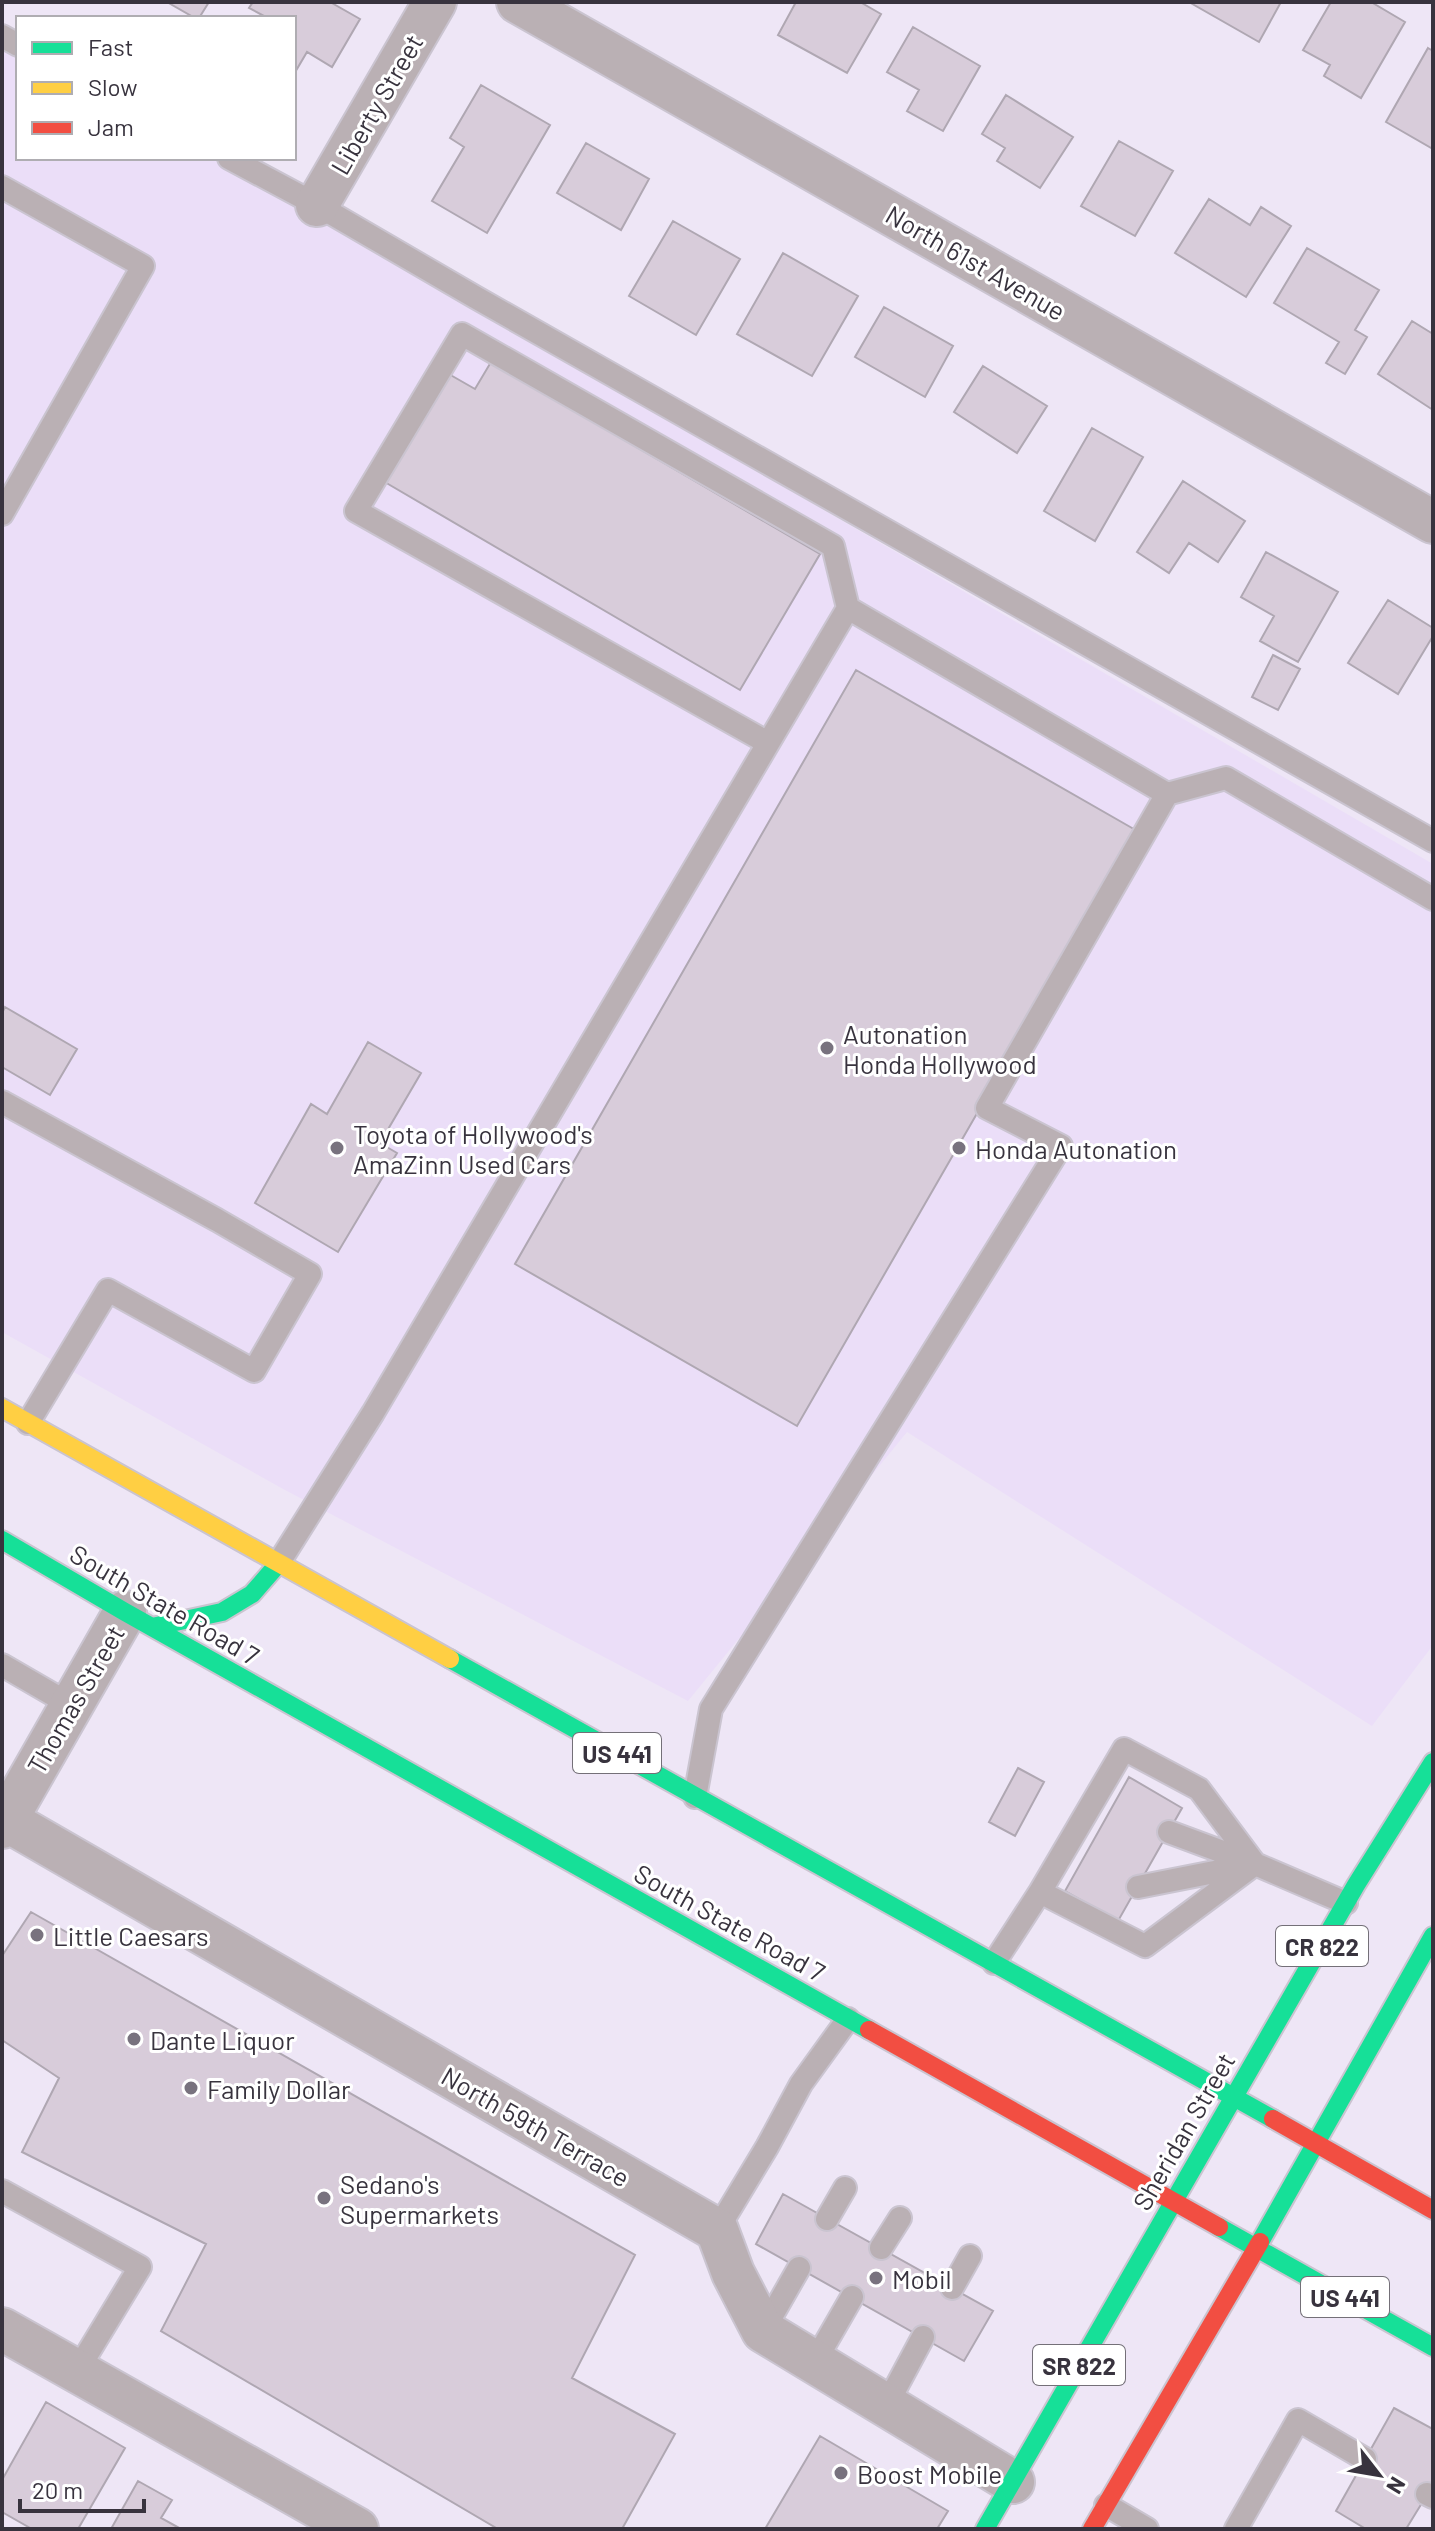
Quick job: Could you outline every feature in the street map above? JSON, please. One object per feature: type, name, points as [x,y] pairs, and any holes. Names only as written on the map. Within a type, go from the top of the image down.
[{"type":"main road","name":"US 441","points":[[2,1408],[1433,2210]]},
{"type":"main road","name":"South State Road 7","points":[[2,1540],[1433,2347]]},
{"type":"main road","points":[[139,1620],[222,1612],[252,1594],[278,1564]]},
{"type":"main road","name":"Sheridan Street","points":[[985,2529],[1233,2096],[1433,1762]]},
{"type":"main road","points":[[1092,2529],[1433,1936]]},
{"type":"street","name":"Liberty Street","points":[[317,205],[435,2]]},
{"type":"street","name":"North 61st Avenue","points":[[518,2],[1433,522]]},
{"type":"street","name":"Thomas Street","points":[[4,1824],[71,1705],[139,1620]]},
{"type":"street","name":"North 59th Terrace","points":[[4,1824],[717,2230]]},
{"type":"street","points":[[717,2230],[733,2273],[763,2331],[1013,2482]]},
{"type":"street","points":[[2,2329],[357,2529]]},
{"type":"lane","points":[[233,160],[317,205],[1433,841]]},
{"type":"lane","points":[[2,187],[143,266],[2,514]]},
{"type":"lane","points":[[278,1564],[373,1413],[848,608],[833,546],[462,334],[356,511],[768,743]]},
{"type":"lane","points":[[848,608],[1167,794]]},
{"type":"lane","points":[[695,1797],[711,1709],[1061,1146],[987,1108],[1167,794],[1226,778],[1433,899]]},
{"type":"lane","points":[[2,1102],[310,1274],[254,1371],[108,1290],[28,1423]]},
{"type":"lane","points":[[2,1665],[71,1705]]},
{"type":"lane","points":[[994,1963],[1040,1892],[1073,1857],[1106,1799],[1124,1749],[1199,1789],[1255,1864]]},
{"type":"lane","points":[[1169,1832],[1346,1903]]},
{"type":"lane","points":[[1138,1887],[1255,1864]]},
{"type":"lane","points":[[1040,1892],[1145,1946],[1255,1864]]},
{"type":"lane","points":[[717,2230],[801,2084],[848,2019]]},
{"type":"lane","points":[[827,2219],[845,2188]]},
{"type":"lane","points":[[2,2191],[140,2267],[77,2371]]},
{"type":"lane","points":[[881,2248],[900,2218]]},
{"type":"lane","points":[[952,2288],[970,2256]]},
{"type":"lane","points":[[763,2331],[799,2268]]},
{"type":"lane","points":[[814,2363],[852,2297]]},
{"type":"lane","points":[[886,2406],[923,2337]]},
{"type":"lane","points":[[1236,2529],[1298,2420],[1365,2459]]},
{"type":"lane","points":[[1106,2505],[1147,2529]]},
{"type":"shaded area","points":[[2,25],[16,34],[16,160],[230,160],[1433,864],[1433,1645],[1372,1726],[907,1432],[688,1701],[285,1490],[2,1332]]},
{"type":"building","points":[[167,2],[209,2],[200,16],[192,16]]},
{"type":"building","points":[[253,2],[330,2],[360,19],[332,67],[307,52],[296,71],[296,16],[264,16],[249,8]]},
{"type":"building","points":[[796,2],[860,2],[881,14],[847,73],[778,35]]},
{"type":"building","points":[[1189,2],[1281,2],[1259,42]]},
{"type":"building","points":[[1331,2],[1371,2],[1405,22],[1361,98],[1324,76],[1330,65],[1303,50]]},
{"type":"building","points":[[913,27],[980,66],[943,131],[907,111],[919,90],[887,72]]},
{"type":"building","points":[[1428,48],[1433,51],[1433,149],[1386,122]]},
{"type":"building","points":[[481,85],[550,125],[487,233],[432,201],[464,147],[450,138]]},
{"type":"building","points":[[1006,95],[1073,137],[1040,188],[997,161],[1005,148],[982,134]]},
{"type":"building","points":[[1119,141],[1173,171],[1135,236],[1081,206]]},
{"type":"building","points":[[586,143],[649,179],[621,230],[557,193]]},
{"type":"building","points":[[1209,199],[1250,225],[1261,207],[1291,226],[1246,297],[1175,253]]},
{"type":"building","points":[[673,221],[740,259],[696,335],[629,296]]},
{"type":"building","points":[[1307,248],[1379,290],[1355,330],[1367,337],[1345,374],[1326,363],[1339,342],[1274,303]]},
{"type":"building","points":[[783,253],[858,296],[812,376],[737,334]]},
{"type":"building","points":[[884,307],[953,346],[925,397],[855,357]]},
{"type":"building","points":[[1412,321],[1433,334],[1433,410],[1378,374]]},
{"type":"building","points":[[491,362],[820,554],[740,690],[383,481],[447,373],[475,389]]},
{"type":"building","points":[[983,366],[1047,406],[1017,453],[954,412]]},
{"type":"building","points":[[1092,428],[1143,457],[1095,541],[1044,511]]},
{"type":"building","points":[[1183,481],[1245,521],[1218,562],[1189,543],[1169,573],[1137,552]]},
{"type":"building","points":[[1266,552],[1338,592],[1298,662],[1260,641],[1274,616],[1241,597]]},
{"type":"building","points":[[1388,600],[1433,628],[1433,636],[1398,694],[1348,663]]},
{"type":"building","points":[[1273,655],[1300,669],[1278,710],[1252,697]]},
{"type":"building","name":"Autonation Honda Hollywood","points":[[856,670],[1139,832],[797,1426],[515,1264]]},
{"type":"building","points":[[5,1007],[77,1049],[50,1095],[2,1067],[2,1013]]},
{"type":"building","name":"Toyota of Hollywood's AmaZinn Used Cars","points":[[368,1042],[421,1073],[380,1143],[397,1153],[338,1252],[255,1203],[311,1104],[327,1114]]},
{"type":"building","points":[[1018,1768],[1044,1782],[1015,1836],[989,1822]]},
{"type":"building","points":[[1129,1777],[1182,1808],[1118,1921],[1065,1891]]},
{"type":"building","name":"Sedano's Supermarkets","points":[[31,1912],[635,2255],[572,2378],[675,2434],[622,2529],[498,2529],[161,2331],[206,2244],[22,2152],[59,2078],[2,2040],[2,1956]]},
{"type":"building","name":"Mobil","points":[[783,2194],[993,2311],[964,2361],[756,2244]]},
{"type":"building","points":[[46,2402],[125,2448],[78,2529],[32,2529],[2,2512],[2,2480]]},
{"type":"building","points":[[1394,2408],[1433,2429],[1433,2485],[1406,2529],[1366,2529],[1336,2511]]},
{"type":"building","name":"Boost Mobile","points":[[820,2436],[948,2511],[937,2529],[765,2529]]},
{"type":"building","points":[[138,2481],[172,2500],[161,2518],[181,2529],[111,2529]]},
{"type":"traffic: fast","points":[[2,1540],[869,2030]]},
{"type":"traffic: fast","points":[[152,1627],[222,1612],[252,1594],[278,1564]]},
{"type":"traffic: fast","points":[[450,1659],[1273,2119]]},
{"type":"traffic: fast","points":[[985,2529],[1356,1885],[1433,1762]]},
{"type":"traffic: fast","points":[[1260,2242],[1433,1936]]},
{"type":"traffic: fast","points":[[1219,2227],[1433,2347]]},
{"type":"traffic: slow","points":[[2,1408],[450,1659]]},
{"type":"traffic: jam","points":[[869,2030],[1219,2227]]},
{"type":"traffic: jam","points":[[1273,2119],[1433,2210]]},
{"type":"traffic: jam","points":[[1092,2529],[1260,2242]]},
{"type":"place","name":"Autonation Honda Hollywood","points":[[827,1048]]},
{"type":"place","name":"Toyota of Hollywood's AmaZinn Used Cars","points":[[337,1148]]},
{"type":"place","name":"Honda Autonation","points":[[959,1148]]},
{"type":"place","name":"Little Caesars","points":[[37,1935]]},
{"type":"place","name":"Dante Liquor","points":[[134,2039]]},
{"type":"place","name":"Family Dollar","points":[[191,2088]]},
{"type":"place","name":"Sedano's Supermarkets","points":[[324,2198]]},
{"type":"place","name":"Mobil","points":[[876,2278]]},
{"type":"place","name":"Boost Mobile","points":[[841,2473]]}]
